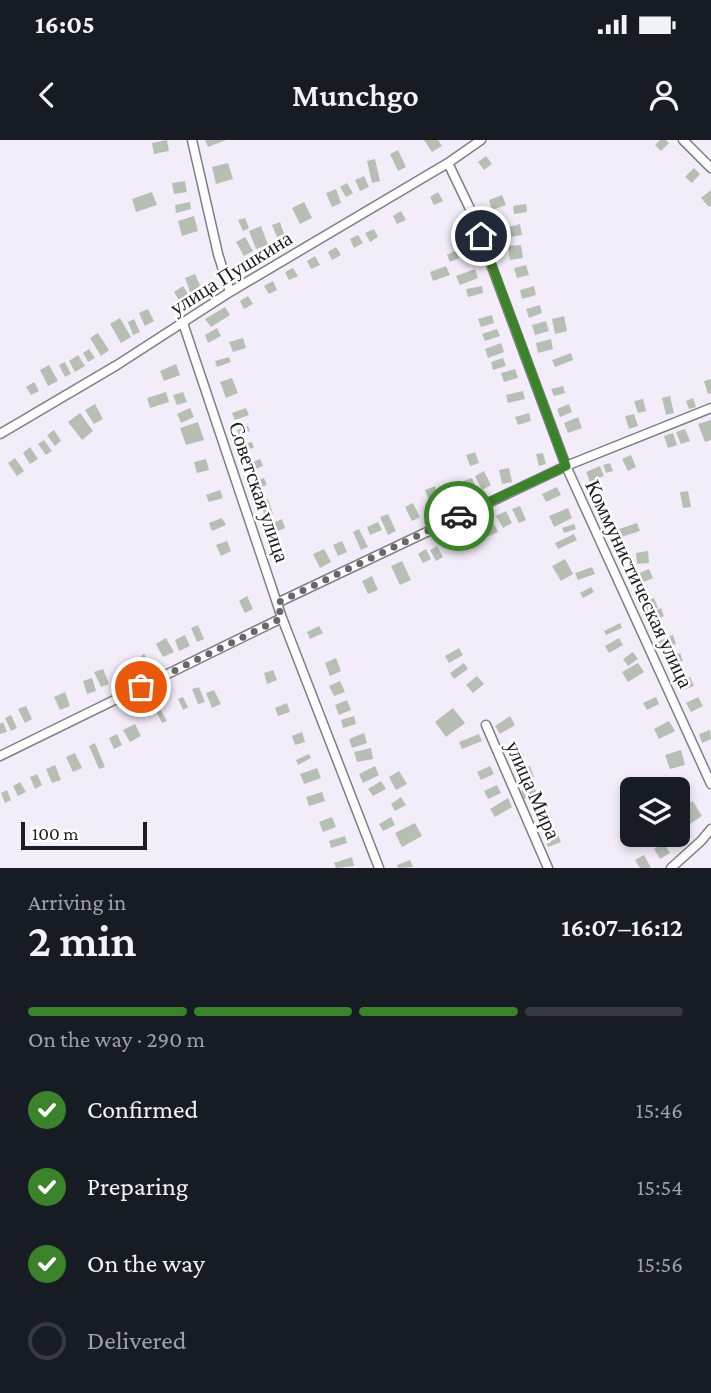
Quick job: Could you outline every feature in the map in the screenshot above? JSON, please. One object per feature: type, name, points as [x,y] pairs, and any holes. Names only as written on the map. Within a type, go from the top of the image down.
[{"type":"street","points":[[192,140],[218,254],[230,292]]},
{"type":"street","name":"улица Пушкина","points":[[0,434],[117,365],[230,292],[448,163],[481,140]]},
{"type":"street","points":[[683,140],[711,168]]},
{"type":"street","name":"Коммунистическая улица","points":[[448,163],[472,213],[566,466],[711,784]]},
{"type":"street","name":"Советская улица","points":[[183,323],[282,618],[379,868]]},
{"type":"street","points":[[277,603],[566,466],[711,408]]},
{"type":"street","points":[[0,756],[282,618]]},
{"type":"street","name":"улица Мира","points":[[486,725],[548,868]]},
{"type":"street","points":[[671,868],[711,829]]},
{"type":"building","points":[[167,140],[169,151],[154,154],[152,143]]},
{"type":"building","points":[[205,140],[226,140],[208,147]]},
{"type":"building","points":[[424,140],[438,140],[442,146],[432,152]]},
{"type":"building","points":[[660,140],[669,143],[661,151],[655,145]]},
{"type":"building","points":[[398,150],[406,167],[398,171],[390,154]]},
{"type":"building","points":[[486,156],[492,164],[484,170],[478,162]]},
{"type":"building","points":[[375,159],[380,181],[372,183],[367,161]]},
{"type":"building","points":[[228,163],[233,179],[216,184],[212,167]]},
{"type":"building","points":[[694,168],[700,174],[692,183],[685,177]]},
{"type":"building","points":[[364,176],[369,187],[360,191],[355,180]]},
{"type":"building","points":[[185,181],[187,192],[174,194],[172,183]]},
{"type":"building","points":[[347,183],[353,193],[346,197],[340,187]]},
{"type":"building","points":[[336,189],[341,203],[332,207],[326,193]]},
{"type":"building","points":[[711,190],[711,205],[709,207],[701,198]]},
{"type":"building","points":[[152,192],[157,205],[136,212],[132,199]]},
{"type":"building","points":[[438,192],[443,201],[434,205],[430,197]]},
{"type":"building","points":[[502,195],[506,205],[492,210],[489,200]]},
{"type":"building","points":[[190,202],[191,209],[176,213],[175,205]]},
{"type":"building","points":[[304,202],[312,218],[300,224],[292,208]]},
{"type":"building","points":[[526,204],[527,212],[514,214],[513,206]]},
{"type":"building","points":[[401,211],[406,220],[397,224],[393,216]]},
{"type":"building","points":[[194,216],[198,231],[182,236],[178,221]]},
{"type":"building","points":[[245,218],[249,228],[243,231],[238,220]]},
{"type":"building","points":[[280,222],[284,234],[277,237],[272,225]]},
{"type":"building","points":[[520,224],[522,235],[511,237],[509,227]]},
{"type":"building","points":[[261,226],[268,245],[256,249],[249,231]]},
{"type":"building","points":[[374,229],[378,237],[370,242],[365,233]]},
{"type":"building","points":[[358,235],[363,243],[354,248],[350,239]]},
{"type":"building","points":[[245,237],[253,251],[244,256],[236,242]]},
{"type":"building","points":[[521,245],[523,258],[510,260],[508,246]]},
{"type":"building","points":[[336,247],[341,255],[332,260],[328,252]]},
{"type":"building","points":[[463,247],[466,255],[450,262],[447,255]]},
{"type":"building","points":[[315,256],[320,265],[311,269],[307,261]]},
{"type":"building","points":[[526,265],[529,275],[517,278],[514,268]]},
{"type":"building","points":[[446,266],[450,275],[433,281],[430,272]]},
{"type":"building","points":[[293,268],[298,276],[289,280],[285,272]]},
{"type":"building","points":[[475,269],[478,278],[460,285],[456,276]]},
{"type":"building","points":[[195,274],[202,290],[191,294],[185,278]]},
{"type":"building","points":[[273,281],[277,290],[269,294],[264,286]]},
{"type":"building","points":[[183,286],[191,299],[182,305],[174,292]]},
{"type":"building","points":[[482,286],[483,293],[468,297],[466,289]]},
{"type":"building","points":[[534,286],[536,295],[522,299],[520,290]]},
{"type":"building","points":[[248,296],[253,304],[244,309],[240,301]]},
{"type":"building","points":[[540,305],[542,313],[529,318],[526,309]]},
{"type":"building","points":[[225,307],[230,315],[211,327],[205,319]]},
{"type":"building","points":[[148,309],[154,321],[145,326],[139,313]]},
{"type":"building","points":[[492,315],[494,323],[481,327],[478,319]]},
{"type":"building","points":[[564,316],[567,331],[555,334],[552,319]]},
{"type":"building","points":[[120,318],[131,337],[121,343],[110,324]]},
{"type":"building","points":[[134,319],[140,332],[133,335],[128,322]]},
{"type":"building","points":[[546,321],[549,331],[535,335],[532,325]]},
{"type":"building","points":[[217,328],[221,336],[208,343],[205,335]]},
{"type":"building","points":[[497,329],[500,336],[485,341],[482,334]]},
{"type":"building","points":[[98,333],[109,350],[101,356],[90,338]]},
{"type":"building","points":[[243,338],[246,348],[233,352],[229,342]]},
{"type":"building","points":[[551,339],[553,349],[538,353],[536,343]]},
{"type":"building","points":[[501,343],[504,352],[488,358],[485,349]]},
{"type":"building","points":[[89,349],[95,358],[88,362],[83,353]]},
{"type":"building","points":[[571,353],[573,360],[555,367],[552,360]]},
{"type":"building","points":[[78,355],[85,366],[75,372],[69,361]]},
{"type":"building","points":[[229,357],[231,362],[217,367],[215,361]]},
{"type":"building","points":[[503,358],[506,366],[493,370],[491,362]]},
{"type":"building","points":[[65,362],[71,374],[65,377],[59,365]]},
{"type":"building","points":[[176,364],[180,375],[164,381],[160,371]]},
{"type":"building","points":[[49,365],[58,381],[48,386],[40,370]]},
{"type":"building","points":[[515,369],[518,378],[504,382],[501,373]]},
{"type":"building","points":[[232,378],[238,393],[226,398],[220,382]]},
{"type":"building","points":[[711,379],[711,393],[708,394],[704,381]]},
{"type":"building","points":[[34,382],[39,391],[31,395],[26,387]]},
{"type":"building","points":[[563,386],[565,393],[554,396],[551,389]]},
{"type":"building","points":[[523,391],[525,399],[508,403],[506,395]]},
{"type":"building","points":[[166,392],[169,402],[150,408],[147,398]]},
{"type":"building","points":[[183,392],[187,402],[177,405],[173,395]]},
{"type":"building","points":[[670,396],[674,413],[666,415],[662,398]]},
{"type":"building","points":[[693,398],[696,407],[689,409],[686,401]]},
{"type":"building","points":[[643,399],[646,411],[638,413],[634,401]]},
{"type":"building","points":[[95,404],[103,419],[94,424],[85,410]]},
{"type":"building","points":[[569,404],[572,412],[560,417],[557,409]]},
{"type":"building","points":[[190,408],[194,417],[181,423],[177,414]]},
{"type":"building","points":[[246,408],[249,415],[235,420],[232,413]]},
{"type":"building","points":[[80,413],[93,431],[82,440],[68,422]]},
{"type":"building","points":[[529,413],[531,421],[518,425],[515,417]]},
{"type":"building","points":[[634,414],[638,426],[629,429],[625,416]]},
{"type":"building","points":[[578,417],[582,428],[568,433],[564,423]]},
{"type":"building","points":[[711,420],[711,440],[705,442],[698,424]]},
{"type":"building","points":[[198,422],[204,440],[186,445],[180,428]]},
{"type":"building","points":[[248,426],[250,431],[239,435],[237,430]]},
{"type":"building","points":[[685,429],[690,441],[681,444],[676,432]]},
{"type":"building","points":[[54,430],[61,441],[55,446],[47,435]]},
{"type":"building","points":[[673,433],[677,445],[668,448],[664,436]]},
{"type":"building","points":[[44,440],[52,451],[46,455],[38,444]]},
{"type":"building","points":[[252,442],[254,448],[243,450],[242,444]]},
{"type":"building","points":[[30,447],[38,459],[30,464],[23,453]]},
{"type":"building","points":[[475,452],[479,463],[470,466],[466,455]]},
{"type":"building","points":[[543,453],[546,464],[539,466],[536,454]]},
{"type":"building","points":[[631,455],[636,467],[628,471],[622,459]]},
{"type":"building","points":[[15,458],[24,471],[17,476],[8,463]]},
{"type":"building","points":[[206,459],[209,470],[197,473],[194,462]]},
{"type":"building","points":[[260,459],[263,466],[250,471],[247,464]]},
{"type":"building","points":[[610,463],[613,471],[606,473],[603,465]]},
{"type":"building","points":[[600,466],[604,476],[590,482],[586,472]]},
{"type":"building","points":[[509,468],[512,482],[502,484],[499,470]]},
{"type":"building","points":[[484,471],[491,485],[482,490],[475,476]]},
{"type":"building","points":[[264,478],[267,485],[256,489],[254,482]]},
{"type":"building","points":[[472,478],[479,495],[470,498],[463,481]]},
{"type":"building","points":[[435,486],[444,511],[435,515],[425,490]]},
{"type":"building","points":[[557,487],[561,495],[546,502],[542,494]]},
{"type":"building","points":[[220,490],[223,498],[209,502],[206,495]]},
{"type":"building","points":[[688,491],[691,507],[683,508],[680,492]]},
{"type":"building","points":[[455,492],[460,503],[453,506],[447,495]]},
{"type":"building","points":[[268,499],[273,514],[265,516],[260,502]]},
{"type":"building","points":[[413,503],[420,517],[412,521],[405,507]]},
{"type":"building","points":[[520,506],[526,520],[519,523],[512,509]]},
{"type":"building","points":[[568,508],[572,518],[554,527],[549,516]]},
{"type":"building","points":[[506,511],[512,523],[503,528],[496,516]]},
{"type":"building","points":[[388,514],[396,531],[388,535],[380,517]]},
{"type":"building","points":[[222,518],[226,525],[212,531],[209,523]]},
{"type":"building","points":[[282,519],[285,528],[273,533],[269,525]]},
{"type":"building","points":[[378,522],[382,530],[370,535],[367,527]]},
{"type":"building","points":[[637,523],[640,531],[618,538],[616,530]]},
{"type":"building","points":[[494,524],[498,532],[487,537],[483,530]]},
{"type":"building","points":[[574,524],[576,529],[564,533],[562,528]]},
{"type":"building","points":[[474,526],[480,540],[470,544],[464,531]]},
{"type":"building","points":[[359,529],[368,547],[361,550],[353,532]]},
{"type":"building","points":[[574,534],[577,540],[558,549],[555,543]]},
{"type":"building","points":[[227,541],[231,551],[221,556],[216,545]]},
{"type":"building","points":[[342,541],[347,552],[338,556],[333,545]]},
{"type":"building","points":[[437,546],[443,557],[436,561],[430,550]]},
{"type":"building","points":[[324,549],[331,562],[320,568],[313,554]]},
{"type":"building","points":[[426,549],[431,559],[423,563],[418,554]]},
{"type":"building","points":[[648,551],[649,563],[637,564],[636,553]]},
{"type":"building","points":[[565,559],[573,574],[561,581],[552,566]]},
{"type":"building","points":[[402,561],[411,580],[400,585],[391,566]]},
{"type":"building","points":[[592,567],[595,574],[578,580],[575,573]]},
{"type":"building","points":[[649,569],[653,578],[634,586],[630,577]]},
{"type":"building","points":[[372,576],[378,590],[368,594],[362,581]]},
{"type":"building","points":[[591,587],[594,592],[583,598],[580,593]]},
{"type":"building","points":[[247,596],[253,609],[245,613],[239,601]]},
{"type":"building","points":[[654,598],[658,608],[647,612],[644,601]]},
{"type":"building","points":[[661,608],[664,616],[650,622],[647,614]]},
{"type":"building","points":[[620,623],[622,628],[606,635],[604,631]]},
{"type":"building","points":[[198,625],[204,639],[197,642],[191,628]]},
{"type":"building","points":[[319,626],[323,633],[310,639],[307,632]]},
{"type":"building","points":[[185,635],[190,646],[179,651],[175,640]]},
{"type":"building","points":[[673,635],[676,644],[661,651],[657,642]]},
{"type":"building","points":[[166,638],[174,652],[163,657],[156,644]]},
{"type":"building","points":[[619,638],[623,645],[609,653],[605,646]]},
{"type":"building","points":[[459,648],[463,655],[449,663],[445,656]]},
{"type":"building","points":[[633,652],[638,659],[628,666],[623,659]]},
{"type":"building","points":[[680,653],[683,661],[670,665],[668,657]]},
{"type":"building","points":[[144,654],[152,666],[147,670],[139,658]]},
{"type":"building","points":[[336,658],[341,671],[330,676],[325,663]]},
{"type":"building","points":[[464,663],[468,669],[454,679],[450,673]]},
{"type":"building","points":[[638,663],[644,672],[628,682],[622,672]]},
{"type":"building","points":[[126,664],[131,677],[125,679],[119,668]]},
{"type":"building","points":[[103,669],[109,684],[101,687],[94,672]]},
{"type":"building","points":[[273,670],[277,680],[267,684],[264,673]]},
{"type":"building","points":[[477,676],[484,684],[473,693],[466,685]]},
{"type":"building","points":[[690,677],[694,686],[680,691],[676,683]]},
{"type":"building","points":[[92,678],[96,691],[87,694],[83,681]]},
{"type":"building","points":[[340,681],[345,692],[334,696],[329,686]]},
{"type":"building","points":[[199,687],[205,702],[198,704],[192,689]]},
{"type":"building","points":[[214,690],[221,704],[212,708],[206,693]]},
{"type":"building","points":[[65,692],[70,706],[60,710],[54,697]]},
{"type":"building","points":[[183,697],[188,707],[183,710],[178,699]]},
{"type":"building","points":[[656,697],[659,704],[647,710],[643,703]]},
{"type":"building","points":[[698,697],[703,706],[691,712],[686,703]]},
{"type":"building","points":[[347,700],[351,710],[339,715],[335,705]]},
{"type":"building","points":[[287,703],[290,712],[278,716],[275,708]]},
{"type":"building","points":[[26,706],[32,719],[25,723],[18,709]]},
{"type":"building","points":[[453,708],[465,723],[446,737],[435,722]]},
{"type":"building","points":[[160,709],[167,721],[162,723],[156,711]]},
{"type":"building","points":[[11,715],[17,728],[11,731],[5,718]]},
{"type":"building","points":[[354,716],[356,724],[343,728],[341,720]]},
{"type":"building","points":[[510,716],[515,725],[500,734],[495,726]]},
{"type":"building","points":[[669,721],[675,731],[659,739],[654,729]]},
{"type":"building","points":[[3,722],[7,732],[0,734],[0,724]]},
{"type":"building","points":[[135,724],[141,736],[130,742],[123,730]]},
{"type":"building","points":[[710,730],[711,739],[702,743],[699,734]]},
{"type":"building","points":[[302,732],[305,742],[295,745],[292,736]]},
{"type":"building","points":[[364,733],[367,743],[352,748],[349,739]]},
{"type":"building","points":[[117,734],[122,745],[114,749],[109,738]]},
{"type":"building","points":[[479,734],[482,741],[462,749],[459,742]]},
{"type":"building","points":[[95,743],[105,767],[99,769],[89,746]]},
{"type":"building","points":[[371,748],[373,759],[357,762],[354,752]]},
{"type":"building","points":[[520,748],[524,756],[511,763],[507,755]]},
{"type":"building","points":[[681,750],[685,765],[670,769],[665,755]]},
{"type":"building","points":[[75,753],[82,768],[73,772],[66,757]]},
{"type":"building","points":[[309,754],[311,758],[298,765],[296,760]]},
{"type":"building","points":[[55,765],[61,780],[52,783],[46,769]]},
{"type":"building","points":[[375,766],[379,775],[363,783],[359,774]]},
{"type":"building","points":[[490,766],[494,774],[481,780],[477,772]]},
{"type":"building","points":[[530,766],[534,777],[520,782],[516,771]]},
{"type":"building","points":[[317,768],[321,778],[304,784],[300,774]]},
{"type":"building","points":[[399,771],[407,784],[396,790],[389,777]]},
{"type":"building","points":[[37,774],[42,785],[35,789],[30,777]]},
{"type":"building","points":[[381,781],[386,789],[373,796],[368,789]]},
{"type":"building","points":[[20,782],[26,792],[18,796],[13,786]]},
{"type":"building","points":[[497,785],[501,793],[488,799],[484,791]]},
{"type":"building","points":[[534,786],[537,794],[524,799],[521,791]]},
{"type":"building","points":[[7,790],[11,800],[5,803],[1,793]]},
{"type":"building","points":[[322,792],[325,801],[309,806],[306,797]]},
{"type":"building","points":[[401,797],[406,805],[395,811],[391,804]]},
{"type":"building","points":[[508,798],[512,807],[495,817],[490,809]]},
{"type":"building","points":[[693,801],[702,816],[690,824],[690,803]]},
{"type":"building","points":[[332,817],[336,827],[323,832],[319,822]]},
{"type":"building","points":[[391,817],[395,825],[383,831],[379,824]]},
{"type":"building","points":[[415,823],[422,836],[402,847],[395,833]]},
{"type":"building","points":[[556,830],[561,842],[548,847],[543,835]]},
{"type":"building","points":[[345,836],[347,843],[331,848],[329,841]]},
{"type":"building","points":[[666,847],[670,853],[660,859],[654,849]]},
{"type":"building","points":[[644,855],[651,868],[640,868],[635,860]]},
{"type":"building","points":[[352,857],[354,866],[336,868],[334,863]]},
{"type":"building","points":[[410,860],[413,867],[398,868],[397,865]]},
{"type":"way so far","points":[[141,687],[282,618],[277,603],[459,516]]},
{"type":"route","points":[[459,516],[566,466],[481,236]]}]
